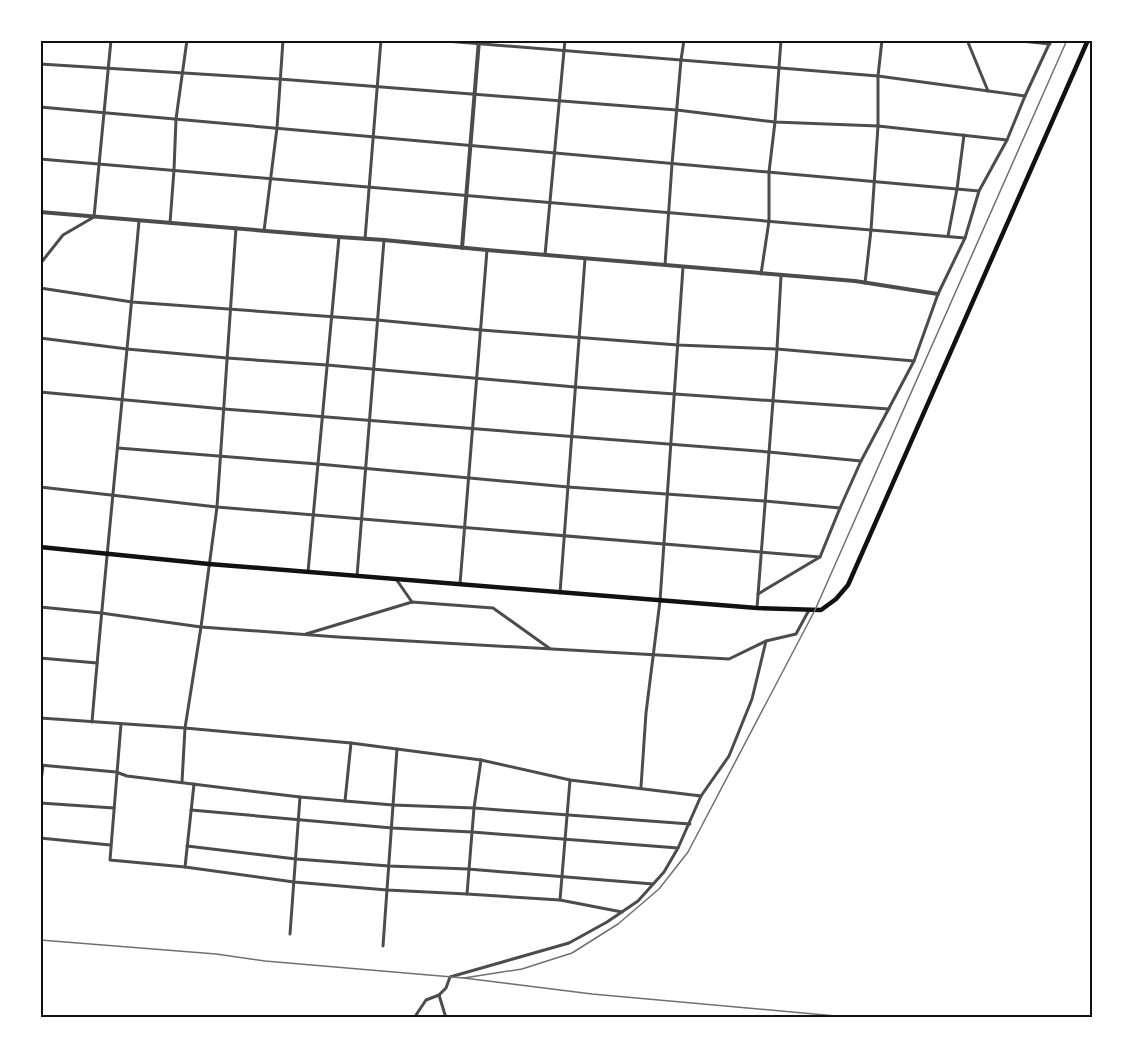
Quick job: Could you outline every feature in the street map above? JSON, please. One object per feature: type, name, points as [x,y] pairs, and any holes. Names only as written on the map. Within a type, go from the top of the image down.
[{"type":"main road","points":[[40,547],[460,585],[757,608],[821,610],[836,599],[848,585],[1088,40]]},
{"type":"street","points":[[94,217],[111,40]]},
{"type":"street","points":[[170,223],[176,119],[187,40]]},
{"type":"street","points":[[264,231],[277,128],[283,40]]},
{"type":"street","points":[[365,239],[381,40]]},
{"type":"street","points":[[434,40],[878,76],[1025,96]]},
{"type":"street","points":[[545,255],[565,40]]},
{"type":"street","points":[[665,265],[684,40]]},
{"type":"street","points":[[761,274],[769,221],[769,172],[781,40]]},
{"type":"street","points":[[865,283],[871,230],[878,126],[878,76],[882,40]]},
{"type":"street","points":[[968,40],[988,91]]},
{"type":"street","points":[[758,594],[820,557],[861,461],[914,361],[938,294],[964,238],[979,191],[1007,140],[1051,42],[1011,40]]},
{"type":"street","points":[[462,248],[479,42]]},
{"type":"street","points":[[40,64],[475,94],[677,111],[775,122],[878,126],[1007,140]]},
{"type":"street","points":[[40,107],[979,191]]},
{"type":"street","points":[[948,236],[964,135]]},
{"type":"street","points":[[40,159],[964,238]]},
{"type":"street","points":[[40,212],[865,283],[938,294]]},
{"type":"street","points":[[40,264],[63,235],[94,217]]},
{"type":"street","points":[[92,722],[106,553],[139,221]]},
{"type":"street","points":[[182,782],[185,728],[217,507],[236,228]]},
{"type":"street","points":[[308,572],[339,237]]},
{"type":"street","points":[[357,576],[384,240]]},
{"type":"street","points":[[460,585],[488,250]]},
{"type":"street","points":[[560,592],[585,259]]},
{"type":"street","points":[[641,787],[646,712],[660,601],[683,267]]},
{"type":"street","points":[[757,608],[781,276]]},
{"type":"street","points":[[40,288],[132,302],[678,345],[777,349],[914,361]]},
{"type":"street","points":[[40,338],[227,358],[674,395],[889,409]]},
{"type":"street","points":[[40,392],[861,461]]},
{"type":"street","points":[[118,448],[469,479],[840,508]]},
{"type":"street","points":[[40,487],[217,507],[820,557]]},
{"type":"street","points":[[396,579],[412,602]]},
{"type":"street","points":[[304,635],[412,602],[493,608],[550,650]]},
{"type":"street","points":[[40,607],[201,627],[304,635],[729,659],[766,641],[796,634],[809,610]]},
{"type":"street","points":[[414,1017],[426,1000],[439,995],[446,988],[450,977],[569,943],[607,922],[638,901],[664,872],[690,824],[701,795],[729,756],[752,699],[766,641]]},
{"type":"street","points":[[40,658],[97,663]]},
{"type":"street","points":[[40,718],[351,743],[480,760],[570,780],[701,795]]},
{"type":"street","points":[[121,724],[110,860],[185,867],[294,882],[560,900],[622,912]]},
{"type":"street","points":[[345,801],[351,743]]},
{"type":"street","points":[[383,946],[397,749]]},
{"type":"street","points":[[467,894],[480,760]]},
{"type":"street","points":[[40,788],[42,765],[116,772],[127,776],[300,797],[690,824]]},
{"type":"street","points":[[560,900],[570,780]]},
{"type":"street","points":[[185,867],[194,783]]},
{"type":"street","points":[[291,934],[300,797]]},
{"type":"street","points":[[40,803],[114,808]]},
{"type":"street","points":[[191,810],[392,828],[678,848]]},
{"type":"street","points":[[40,838],[111,845]]},
{"type":"street","points":[[187,846],[296,859],[468,869],[653,884]]},
{"type":"street","points":[[439,995],[446,1017]]},
{"type":"railway","points":[[464,978],[522,969],[572,953],[618,924],[659,889],[688,852],[815,610],[1067,40]]},
{"type":"railway","points":[[40,940],[216,954],[265,961],[464,978],[592,994],[858,1018]]}]
